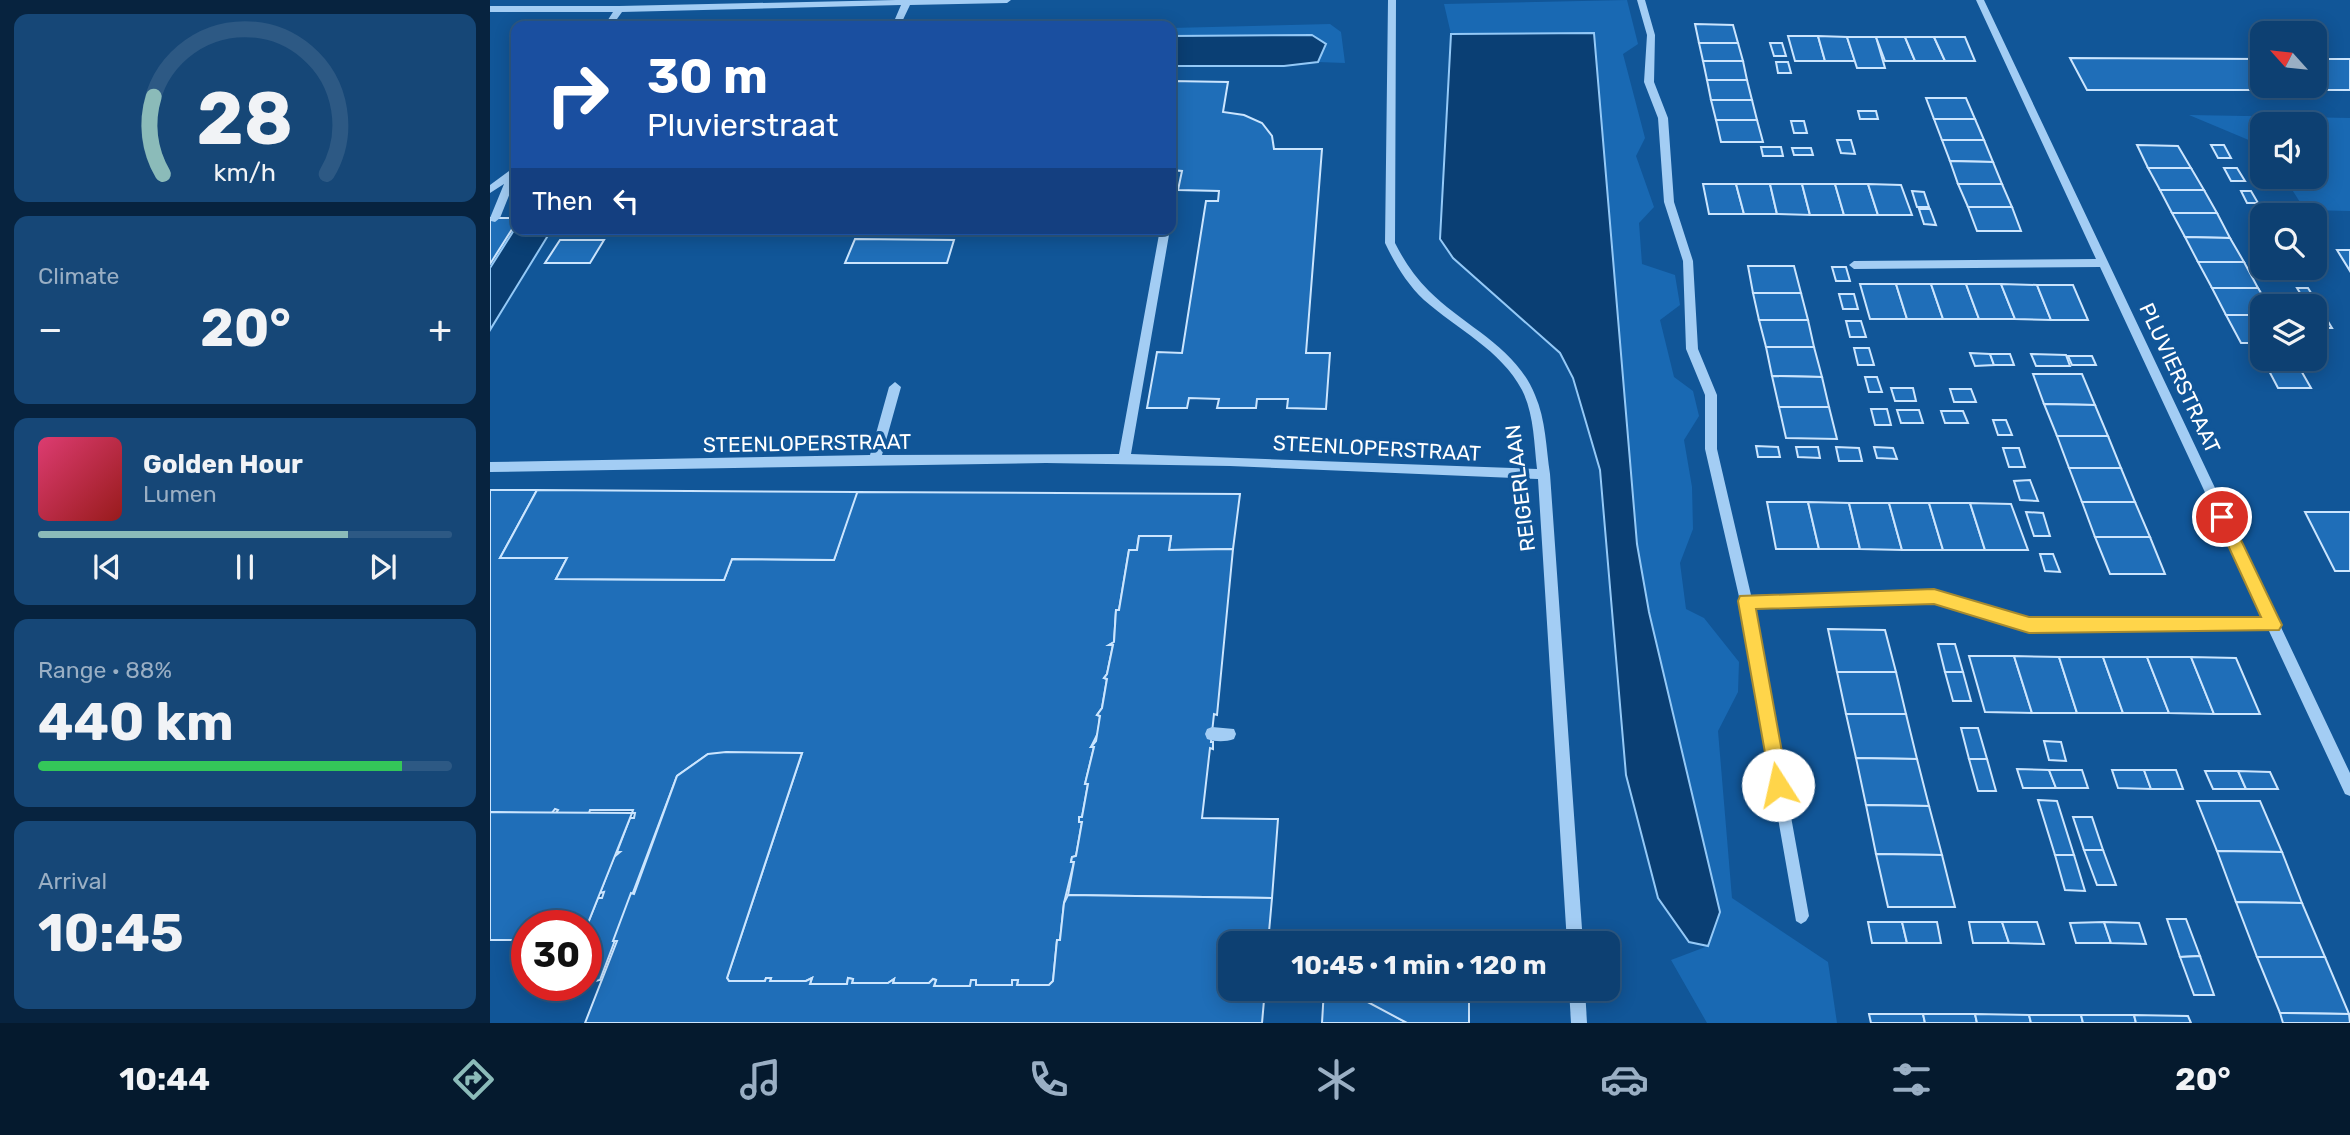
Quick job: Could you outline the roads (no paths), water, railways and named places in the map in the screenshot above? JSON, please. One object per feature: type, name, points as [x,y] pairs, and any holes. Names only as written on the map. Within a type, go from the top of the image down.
[{"type":"street","points":[[490,9],[619,9],[850,1],[1007,0]]},
{"type":"street","name":"REIGERLAAN","points":[[1392,0],[1390,243],[1402,269],[1432,301],[1474,332],[1505,361],[1526,386],[1544,474],[1574,931]]},
{"type":"street","points":[[1641,0],[1651,35],[1649,82],[1662,118],[1669,202],[1688,261],[1692,349],[1711,395],[1711,449],[1746,601],[1801,916]]},
{"type":"street","name":"PLUVIERSTRAAT","points":[[1980,0],[2350,789]]},
{"type":"street","points":[[898,21],[907,1]]},
{"type":"street","points":[[611,21],[619,9]]},
{"type":"street","points":[[490,190],[511,172]]},
{"type":"street","points":[[495,218],[511,177]]},
{"type":"street","points":[[1124,459],[1164,235]]},
{"type":"street","points":[[1854,265],[2103,263]]},
{"type":"street","points":[[874,461],[895,387]]},
{"type":"street","name":"STEENLOPERSTRAAT","points":[[490,467],[1124,459],[1264,462],[1392,471],[1544,474]]},
{"type":"street","points":[[1746,601],[1934,597],[2029,625],[2273,625]]},
{"type":"street","points":[[1212,734],[1229,734]]},
{"type":"street","points":[[1578,1001],[1579,1023]]}]
